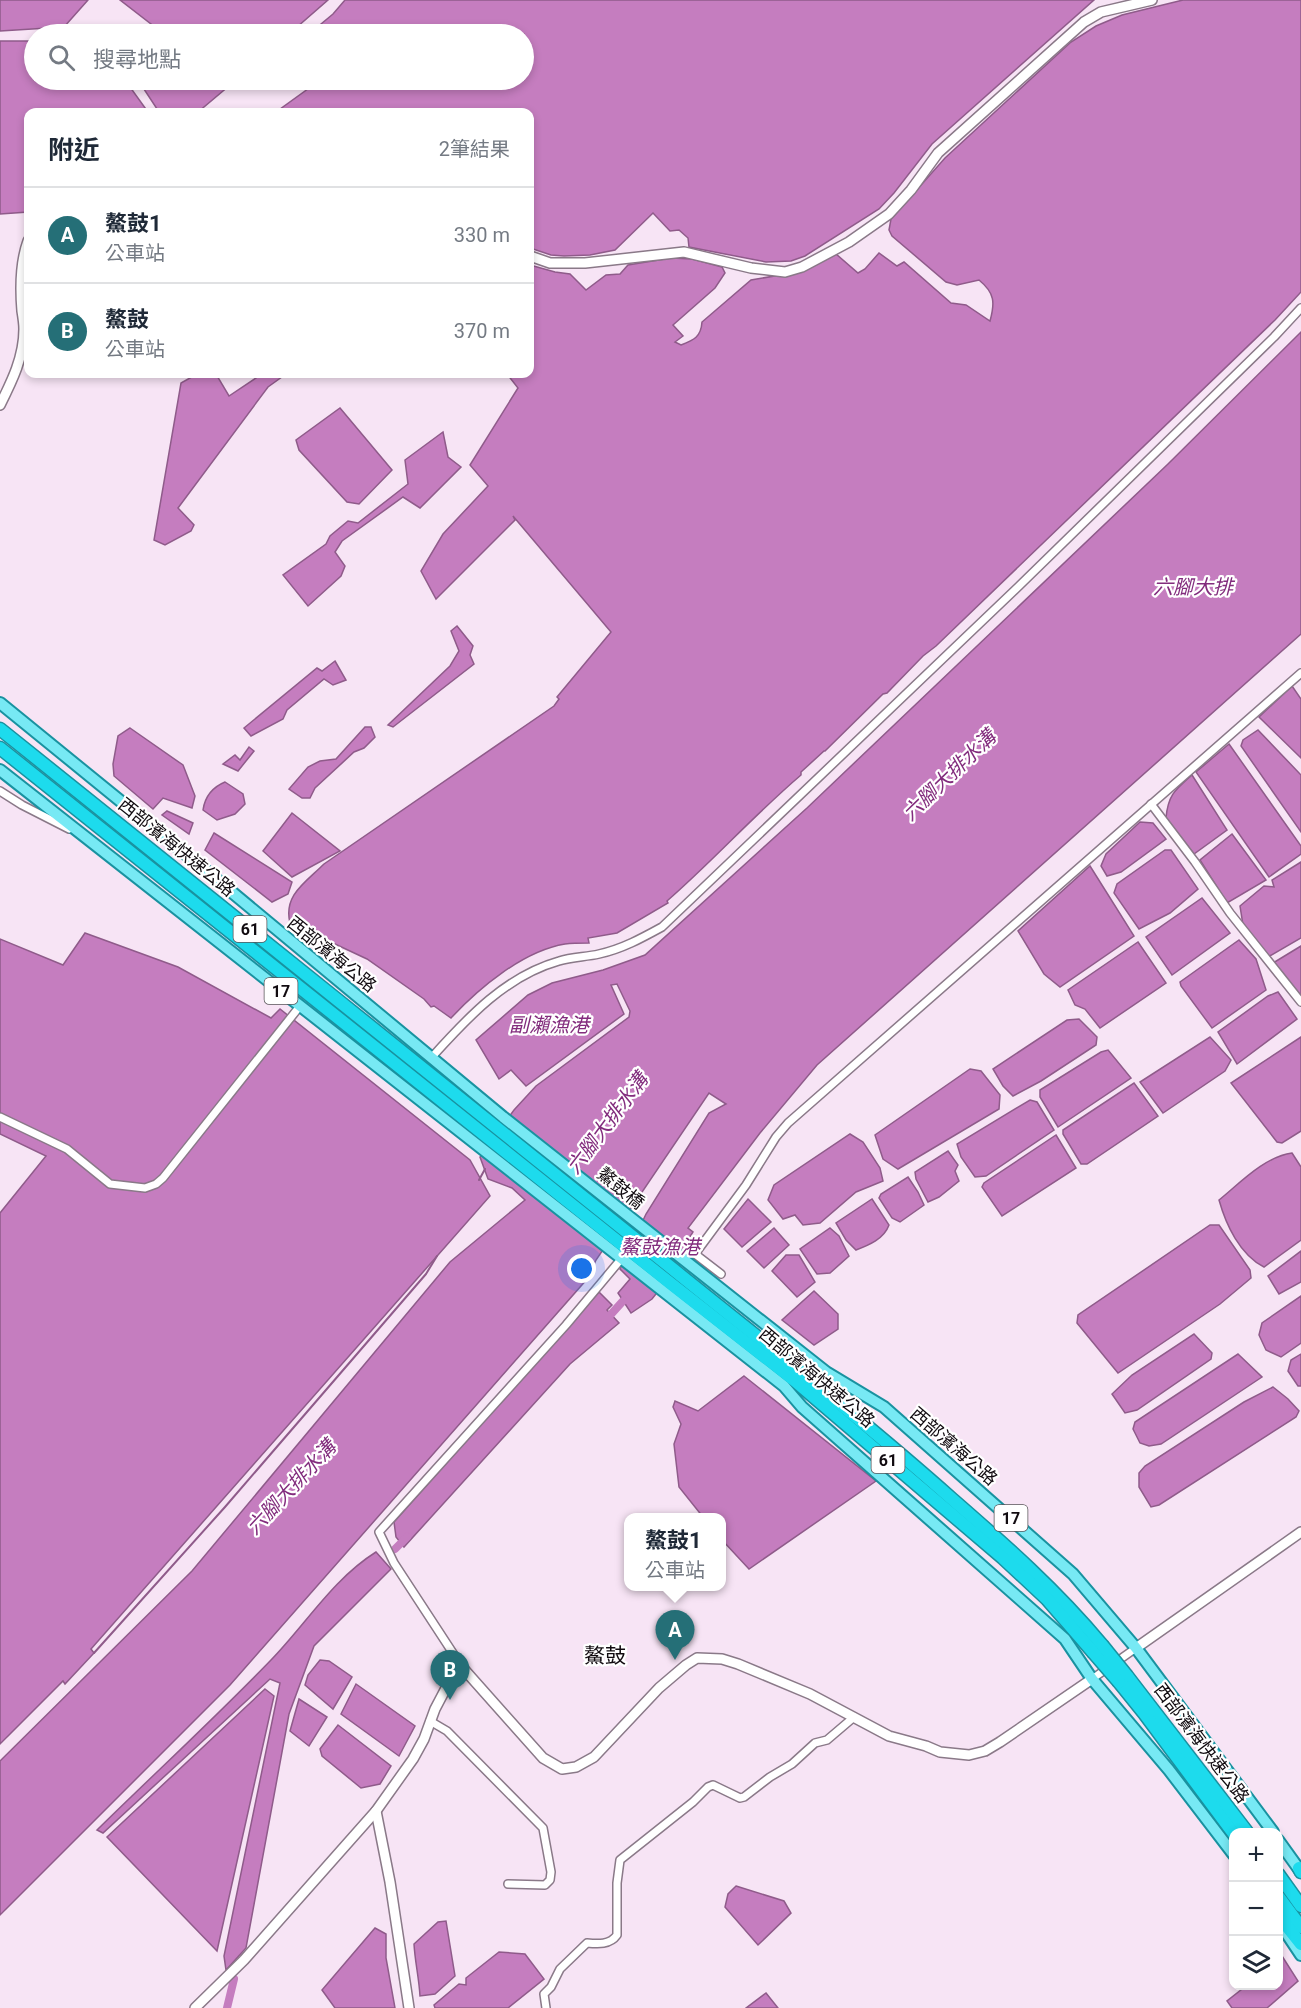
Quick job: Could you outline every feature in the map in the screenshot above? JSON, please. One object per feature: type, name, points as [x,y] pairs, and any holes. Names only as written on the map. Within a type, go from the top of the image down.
[{"type":"highway","name":"西部濱海快速公路","points":[[0,729],[495,1135],[670,1283],[794,1380],[1003,1558],[1097,1648]]},
{"type":"highway","name":"西部濱海快速公路","points":[[0,748],[495,1135]]},
{"type":"highway","name":"鰲鼓橋","points":[[495,1135],[681,1276]]},
{"type":"highway","name":"西部濱海快速公路","points":[[681,1276],[813,1380],[1013,1552],[1062,1599],[1097,1648]]},
{"type":"highway","name":"61","points":[[1097,1648],[1123,1679]]},
{"type":"highway","name":"西部濱海快速公路","points":[[1123,1679],[1243,1828]]},
{"type":"highway","name":"西部濱海快速公路","points":[[1123,1679],[1144,1713],[1229,1829]]},
{"type":"highway","points":[[1283,1881],[1301,1906]]},
{"type":"highway","points":[[1283,1903],[1301,1927]]},
{"type":"highway","points":[[1283,1921],[1301,1944]]},
{"type":"main road","name":"西部濱海公路","points":[[0,704],[503,1117]]},
{"type":"main road","name":"17","points":[[0,770],[784,1386],[802,1407],[1065,1639],[1092,1679],[1169,1770],[1229,1850]]},
{"type":"main road","name":"鰲鼓橋","points":[[503,1117],[688,1264]]},
{"type":"main road","name":"西部濱海公路","points":[[688,1264],[826,1372],[884,1407],[1073,1574],[1136,1648],[1269,1828]]},
{"type":"main road","points":[[1283,1847],[1300,1871]]},
{"type":"main road","points":[[1283,1929],[1301,1955]]},
{"type":"street","points":[[534,257],[550,263],[585,263],[684,252],[751,268],[785,272],[802,267],[849,242],[889,214],[938,153],[1084,22],[1101,12],[1152,0]]},
{"type":"street","points":[[0,405],[18,365],[23,343],[21,287],[24,252]]},
{"type":"street","points":[[432,1057],[483,1005],[509,984],[526,974],[560,960],[600,954],[635,943],[662,927],[1027,577],[1301,308]]},
{"type":"street","points":[[721,1274],[695,1254],[788,1123],[1301,674]]},
{"type":"street","points":[[0,791],[82,836]]},
{"type":"street","points":[[1151,804],[1230,913],[1301,1002]]},
{"type":"street","points":[[0,1117],[67,1149],[110,1184],[146,1188],[163,1178],[300,1006]]},
{"type":"street","points":[[622,1258],[566,1325],[379,1532],[394,1563],[462,1667],[543,1758],[562,1769],[576,1767],[594,1757],[659,1688],[697,1658],[722,1659],[738,1664],[810,1694],[890,1736],[940,1752],[969,1755],[985,1750],[1092,1679],[1301,1532]]},
{"type":"street","points":[[195,2008],[244,1960],[376,1811],[413,1759],[445,1690],[462,1667]]},
{"type":"street","points":[[546,2008],[544,1994],[551,1987],[560,1969],[587,1943],[599,1944],[613,1941],[617,1935],[617,1883],[620,1860],[693,1802],[708,1787],[713,1785],[740,1798],[744,1797],[792,1764],[815,1743],[827,1740],[854,1717]]},
{"type":"street","points":[[430,1721],[447,1731],[543,1828],[551,1872],[550,1880],[545,1885],[508,1884]]},
{"type":"street","points":[[376,1811],[390,1882],[409,2008]]},
{"type":"water","points":[[0,0],[88,0],[67,24],[24,24],[24,30],[0,31]]},
{"type":"water","points":[[120,0],[328,0],[300,24],[151,24]]},
{"type":"water","points":[[345,0],[1094,0],[932,144],[879,209],[805,256],[791,261],[766,262],[689,247],[688,238],[679,230],[670,231],[653,213],[615,250],[590,255],[564,256],[551,255],[534,249],[534,108],[282,108],[306,90],[534,90],[534,24],[321,24]]},
{"type":"water","points":[[1183,0],[1301,0],[1301,292],[1275,320],[936,646],[667,901],[668,903],[617,933],[588,938],[589,943],[565,944],[533,954],[488,983],[451,1018],[434,1006],[431,1007],[424,999],[367,959],[290,923],[290,904],[303,883],[324,864],[554,706],[559,699],[557,697],[611,632],[513,516],[515,520],[436,599],[421,571],[443,534],[488,486],[470,465],[518,388],[510,378],[534,378],[534,266],[570,274],[586,290],[606,275],[620,274],[628,265],[671,258],[692,259],[722,267],[725,273],[715,288],[673,325],[683,336],[675,342],[681,345],[696,337],[702,322],[751,280],[792,273],[836,254],[858,273],[865,269],[879,253],[897,266],[904,262],[951,303],[966,305],[990,321],[993,309],[988,289],[979,280],[957,285],[946,282],[892,236],[889,230],[891,219],[945,158],[1071,42],[1096,26],[1122,15]]},
{"type":"water","points":[[0,41],[24,41],[24,90],[132,90],[145,108],[24,108],[24,212],[0,214]]},
{"type":"water","points":[[145,90],[224,90],[203,108],[156,108]]},
{"type":"water","name":"六腳大排","points":[[1301,332],[1301,634],[817,1065],[760,1133],[688,1228],[693,1232],[686,1243],[692,1249],[652,1299],[631,1313],[618,1293],[630,1279],[620,1269],[646,1214],[709,1113],[726,1104],[709,1093],[596,1260],[588,1278],[230,1685],[0,1915],[0,1761],[192,1571],[450,1262],[525,1200],[512,1188],[488,1179],[480,1157],[514,1110],[536,1086],[629,1017],[630,1011],[617,984],[611,985],[624,1014],[526,1086],[511,1070],[499,1079],[476,1040],[528,995],[552,983],[603,970],[645,955],[807,808],[1168,464]]},
{"type":"water","points":[[190,378],[218,378],[229,396],[256,378],[280,378],[268,387],[178,508],[194,525],[191,531],[165,545],[154,540],[181,383]]},
{"type":"water","points":[[340,408],[392,470],[359,504],[347,502],[299,450],[296,440]]},
{"type":"water","points":[[443,432],[448,457],[461,467],[420,508],[403,497],[342,541],[335,552],[345,566],[341,576],[308,606],[283,575],[326,544],[330,536],[348,521],[358,523],[408,484],[405,460]]},
{"type":"water","points":[[457,626],[473,646],[470,655],[474,664],[393,727],[388,725],[450,666],[459,651],[451,631]]},
{"type":"water","points":[[335,661],[346,680],[333,685],[324,679],[287,710],[283,719],[251,736],[244,728],[317,668],[322,671]]},
{"type":"water","points":[[1292,686],[1301,699],[1301,758],[1259,717]]},
{"type":"water","points":[[365,727],[371,727],[375,737],[364,748],[354,752],[315,788],[310,798],[302,798],[289,789],[308,767],[320,761],[336,759]]},
{"type":"water","points":[[130,728],[183,765],[195,796],[192,808],[163,798],[153,809],[114,776],[113,764],[118,736]]},
{"type":"water","points":[[1258,730],[1301,775],[1301,832],[1241,746],[1243,740]]},
{"type":"water","points":[[1229,744],[1301,846],[1301,854],[1269,877],[1196,772]]},
{"type":"water","points":[[249,747],[254,751],[238,771],[223,764],[235,755],[240,760]]},
{"type":"water","points":[[1192,775],[1227,830],[1194,854],[1166,818],[1173,794]]},
{"type":"water","points":[[225,782],[243,794],[245,804],[235,814],[217,820],[203,810],[204,805],[210,793]]},
{"type":"water","points":[[167,811],[193,823],[189,834],[162,815]]},
{"type":"water","points":[[292,813],[340,851],[292,877],[263,851]]},
{"type":"water","points":[[1140,822],[1153,823],[1166,839],[1121,872],[1107,876],[1101,866],[1106,854]]},
{"type":"water","points":[[214,833],[292,882],[288,894],[272,902],[205,850]]},
{"type":"water","points":[[1232,834],[1266,880],[1227,903],[1200,860]]},
{"type":"water","points":[[1165,850],[1171,850],[1198,889],[1170,913],[1139,929],[1114,893],[1117,884]]},
{"type":"water","points":[[1301,862],[1301,938],[1268,957],[1243,925],[1240,906],[1264,886],[1274,887],[1272,880]]},
{"type":"water","points":[[1090,866],[1134,936],[1060,987],[1044,974],[1018,931]]},
{"type":"water","points":[[1202,898],[1230,933],[1172,975],[1146,937]]},
{"type":"water","points":[[85,933],[178,967],[271,1018],[280,1009],[470,1160],[490,1196],[91,1649],[94,1653],[65,1684],[63,1681],[0,1744],[0,1213],[46,1156],[0,1134],[0,939],[63,965]]},
{"type":"water","points":[[1239,940],[1256,959],[1266,990],[1212,1028],[1180,982]]},
{"type":"water","points":[[1138,942],[1166,983],[1100,1028],[1085,1009],[1075,1005],[1068,990]]},
{"type":"water","points":[[1301,946],[1301,997],[1273,963]]},
{"type":"water","points":[[1278,992],[1297,1019],[1237,1064],[1218,1032],[1268,996]]},
{"type":"water","points":[[1079,1019],[1097,1037],[1096,1045],[1041,1081],[1013,1096],[1003,1086],[993,1069],[1067,1020]]},
{"type":"water","points":[[1210,1037],[1231,1060],[1225,1071],[1163,1113],[1140,1082]]},
{"type":"water","points":[[1301,1037],[1301,1131],[1282,1143],[1277,1142],[1231,1083]]},
{"type":"water","points":[[1108,1050],[1131,1078],[1058,1127],[1040,1097],[1040,1090],[1101,1052]]},
{"type":"water","points":[[970,1069],[981,1071],[1000,1095],[999,1109],[898,1169],[883,1159],[875,1135]]},
{"type":"water","points":[[1134,1083],[1158,1116],[1087,1164],[1081,1164],[1063,1134],[1063,1130]]},
{"type":"water","points":[[1030,1100],[1037,1102],[1054,1130],[986,1176],[975,1177],[961,1157],[957,1144]]},
{"type":"water","points":[[850,1134],[863,1142],[880,1168],[883,1181],[856,1192],[820,1223],[803,1225],[795,1215],[783,1219],[768,1200],[774,1185]]},
{"type":"water","points":[[1056,1135],[1076,1168],[1002,1216],[982,1187],[984,1183]]},
{"type":"water","points":[[948,1151],[958,1165],[955,1171],[959,1181],[939,1197],[928,1202],[916,1179],[915,1172]]},
{"type":"water","points":[[1292,1153],[1301,1167],[1301,1240],[1264,1267],[1255,1262],[1241,1247],[1219,1200],[1262,1165],[1282,1155]]},
{"type":"water","points":[[908,1177],[924,1205],[900,1222],[892,1218],[879,1198],[881,1194]]},
{"type":"water","points":[[748,1199],[771,1222],[742,1247],[724,1229]]},
{"type":"water","points":[[872,1199],[889,1225],[880,1238],[856,1250],[846,1240],[836,1223]]},
{"type":"water","points":[[1210,1225],[1219,1225],[1250,1270],[1251,1278],[1220,1304],[1118,1373],[1077,1323],[1078,1315]]},
{"type":"water","points":[[774,1228],[789,1245],[764,1268],[747,1251]]},
{"type":"water","points":[[830,1228],[839,1236],[849,1256],[830,1273],[817,1274],[800,1249]]},
{"type":"water","points":[[1301,1251],[1301,1282],[1279,1294],[1268,1276]]},
{"type":"water","points":[[786,1255],[799,1255],[815,1282],[797,1297],[772,1271]]},
{"type":"water","points":[[814,1291],[838,1314],[838,1329],[814,1345],[782,1320]]},
{"type":"water","points":[[599,1292],[612,1305],[607,1310],[619,1323],[570,1364],[404,1547],[396,1537],[394,1522]]},
{"type":"water","points":[[1301,1296],[1301,1343],[1281,1357],[1266,1350],[1259,1335],[1262,1323]]},
{"type":"water","points":[[1194,1334],[1212,1353],[1211,1359],[1137,1410],[1125,1413],[1112,1394],[1132,1375]]},
{"type":"water","points":[[1238,1354],[1262,1377],[1161,1444],[1149,1446],[1140,1443],[1133,1429],[1135,1422]]},
{"type":"water","points":[[1301,1354],[1301,1386],[1298,1386],[1288,1371],[1291,1360]]},
{"type":"water","points":[[744,1376],[876,1481],[749,1569],[726,1544],[726,1513],[700,1513],[679,1487],[674,1444],[681,1424],[673,1407],[675,1401],[698,1411]]},
{"type":"water","points":[[1273,1387],[1299,1411],[1296,1417],[1159,1505],[1151,1507],[1139,1487],[1139,1473],[1145,1466],[1244,1402]]},
{"type":"water","points":[[376,1552],[391,1569],[314,1646],[289,1714],[246,1948],[226,1970],[224,1956],[280,1683],[270,1679],[103,1833],[97,1830],[271,1660],[346,1575]]},
{"type":"water","points":[[320,1660],[329,1661],[352,1677],[333,1709],[305,1685],[308,1675]]},
{"type":"water","points":[[356,1684],[415,1726],[399,1756],[341,1714]]},
{"type":"water","points":[[265,1689],[274,1696],[217,1951],[107,1837]]},
{"type":"water","points":[[299,1699],[327,1717],[309,1746],[290,1731]]},
{"type":"water","points":[[338,1725],[391,1766],[380,1784],[361,1788],[322,1756],[320,1749]]},
{"type":"water","points":[[736,1886],[784,1901],[791,1913],[758,1945],[725,1907],[728,1894]]},
{"type":"water","points":[[446,1921],[455,1976],[435,1994],[420,1996],[414,1944],[438,1922]]},
{"type":"water","points":[[375,1928],[386,1934],[386,1958],[395,2008],[335,2008],[322,1990]]},
{"type":"water","points":[[499,1952],[525,1954],[544,1979],[508,2008],[435,2008],[434,2005],[459,1984],[466,1985],[466,1978]]},
{"type":"water","points":[[1283,1958],[1298,1981],[1267,2008],[1232,2008],[1227,2001],[1241,1990],[1283,1990]]},
{"type":"water","points":[[766,1993],[778,2008],[746,2008]]},
{"type":"waterway","points":[[479,1180],[485,1169]]},
{"type":"waterway","points":[[94,1653],[225,1507],[426,1274],[437,1256]]},
{"type":"waterway","points":[[604,1322],[623,1301]]},
{"type":"waterway","points":[[395,1549],[407,1537]]},
{"type":"waterway","points":[[227,2008],[234,1979]]},
{"type":"place","name":"鰲鼓1","points":[[675,1660]]},
{"type":"place","name":"鰲鼓","points":[[450,1700]]},
{"type":"district","name":"鰲鼓","points":[[605,1656]]},
{"type":"water label","name":"六腳大排水溝","points":[[949,775]]},
{"type":"water label","name":"副瀨漁港","points":[[549,1025]]},
{"type":"water label","name":"六腳大排水溝","points":[[607,1123]]},
{"type":"water label","name":"鰲鼓漁港","points":[[660,1247]]},
{"type":"water label","name":"六腳大排水溝","points":[[291,1487]]}]
